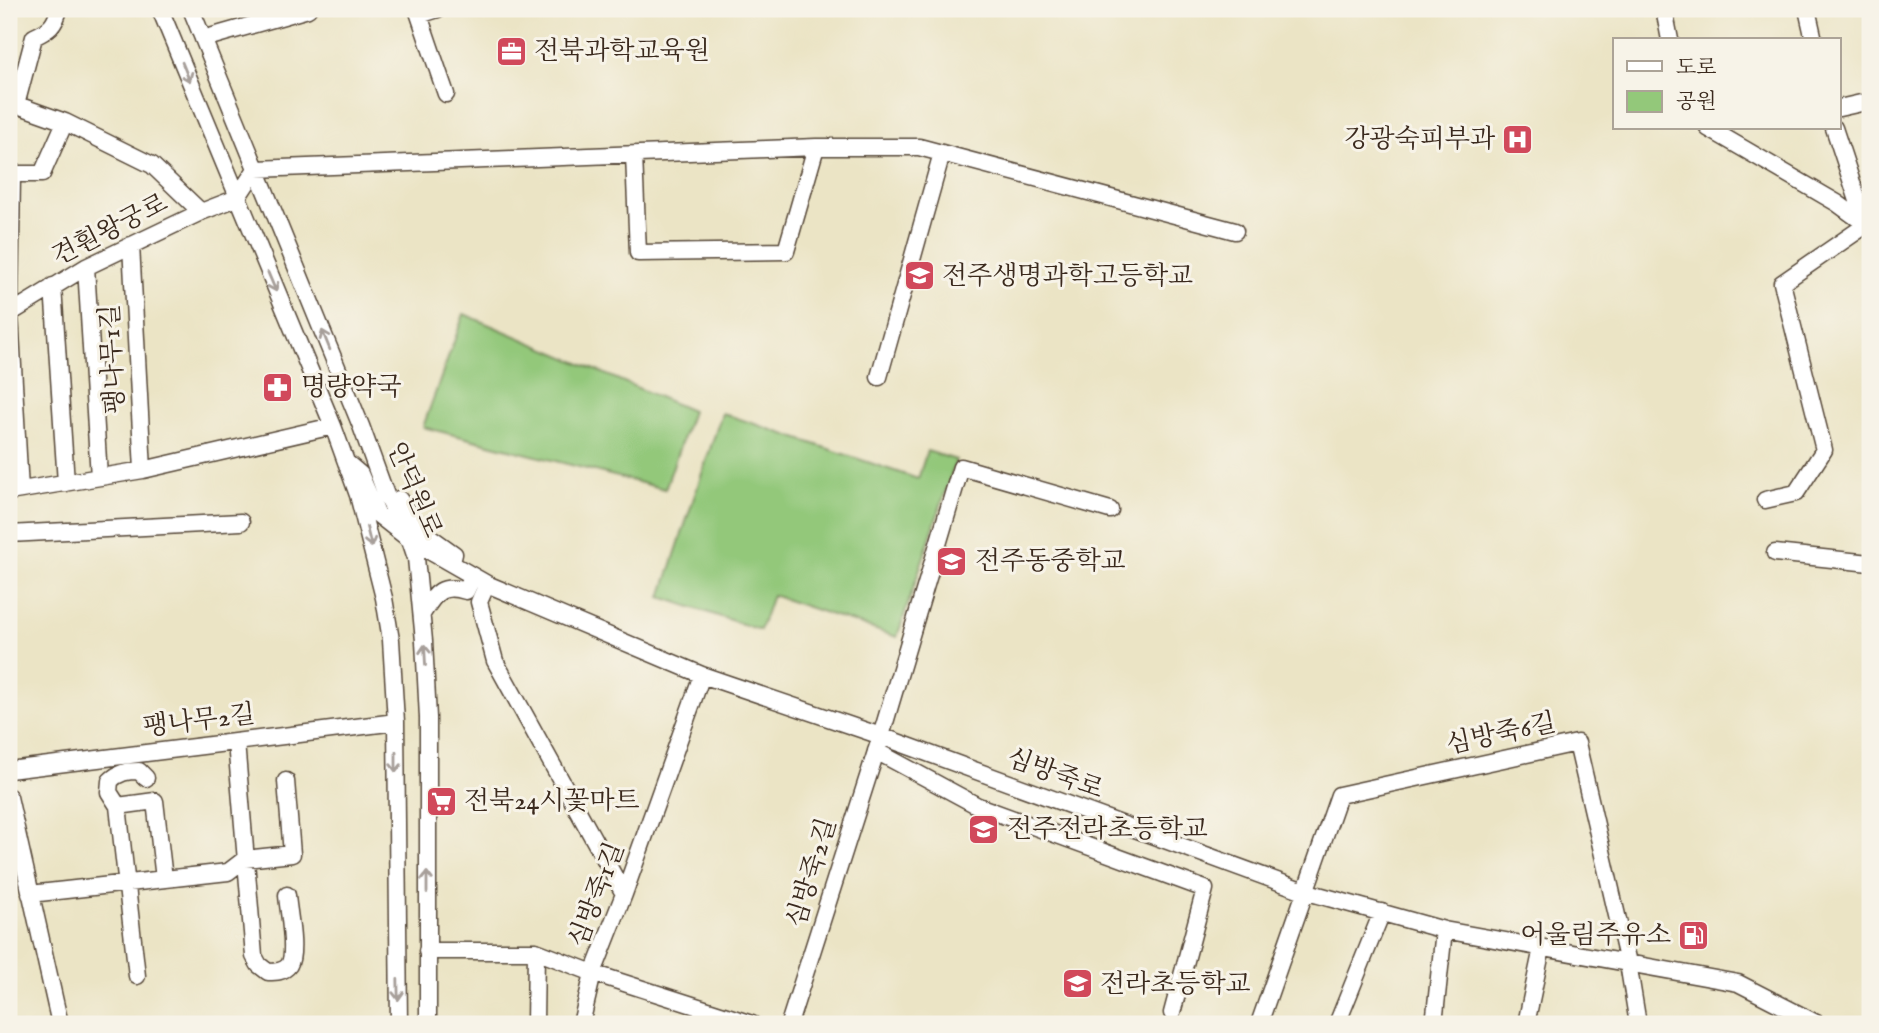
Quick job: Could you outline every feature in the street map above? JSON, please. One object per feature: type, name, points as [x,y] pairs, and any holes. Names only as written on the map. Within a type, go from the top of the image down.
[{"type":"street","points":[[59,9],[56,22],[50,29],[34,37],[12,103],[65,122],[152,165],[201,212]]},
{"type":"street","name":"안덕원로","points":[[160,9],[333,426],[358,495],[384,598],[391,640],[396,722],[398,1024]]},
{"type":"street","name":"안덕원로","points":[[191,9],[361,426],[386,495],[410,540],[416,558],[428,718],[428,1024]]},
{"type":"street","points":[[203,40],[308,9]]},
{"type":"street","points":[[438,9],[418,12],[446,94]]},
{"type":"street","points":[[1664,9],[1670,38]]},
{"type":"street","points":[[1807,9],[1814,38]]},
{"type":"street","points":[[1840,108],[1870,101]]},
{"type":"street","points":[[65,122],[42,174],[12,174],[9,314],[15,491],[143,470],[333,426]]},
{"type":"street","points":[[1711,130],[1837,203],[1868,227]]},
{"type":"street","points":[[1835,130],[1868,227]]},
{"type":"street","points":[[237,198],[256,169],[816,148],[919,147],[1235,231]]},
{"type":"street","points":[[634,155],[638,253],[786,251],[816,148]]},
{"type":"street","points":[[879,377],[942,153]]},
{"type":"street","name":"견훤왕궁로","points":[[9,314],[86,267],[201,212],[237,198]]},
{"type":"street","points":[[1765,500],[1796,493],[1824,450],[1782,283],[1868,227]]},
{"type":"street","name":"팽나무1길","points":[[131,246],[143,470]]},
{"type":"street","name":"팽나무1길","points":[[86,267],[99,477]]},
{"type":"street","name":"팽나무1길","points":[[53,286],[66,483]]},
{"type":"street","name":"심방죽로","points":[[346,461],[360,474],[377,514],[410,540],[480,580],[702,675],[878,744],[1304,891],[1444,930],[1738,983],[1818,1024]]},
{"type":"street","name":"심방죽2길","points":[[789,1024],[878,744],[961,467],[1110,510]]},
{"type":"street","points":[[386,495],[394,494],[419,529],[454,554],[453,564]]},
{"type":"street","points":[[9,534],[241,522]]},
{"type":"street","points":[[1775,553],[1870,563]]},
{"type":"street","points":[[422,614],[436,593],[453,587],[466,591],[480,580]]},
{"type":"street","points":[[480,580],[480,602],[495,661],[624,894]]},
{"type":"street","name":"심방죽1길","points":[[581,1024],[593,973],[702,675]]},
{"type":"street","name":"팽나무2길","points":[[9,771],[396,722]]},
{"type":"street","points":[[236,742],[254,956],[259,965],[268,972],[281,971],[289,965],[292,951],[287,895]]},
{"type":"street","name":"심방죽6길","points":[[1304,891],[1339,794],[1577,743],[1628,963]]},
{"type":"street","points":[[878,744],[978,806],[1205,889],[1172,1013]]},
{"type":"street","points":[[137,976],[118,806],[109,792],[110,781],[116,775],[139,771],[146,778]]},
{"type":"street","points":[[30,894],[228,872],[245,859],[292,854],[286,781]]},
{"type":"street","points":[[9,797],[59,1018]]},
{"type":"street","points":[[118,806],[155,801],[164,879]]},
{"type":"street","points":[[1259,1024],[1304,891]]},
{"type":"street","points":[[1337,1024],[1382,912]]},
{"type":"street","points":[[1434,1024],[1444,930]]},
{"type":"street","points":[[1527,1024],[1542,947]]},
{"type":"street","name":"심방죽1길","points":[[427,951],[536,951],[593,973],[752,1024]]},
{"type":"street","name":"심방죽1길","points":[[535,1024],[536,951]]},
{"type":"street","points":[[1628,963],[1637,1024]]},
{"type":"green space","points":[[464,314],[692,411],[665,489],[423,427]]},
{"type":"green space","points":[[722,413],[918,479],[927,451],[956,460],[897,637],[772,595],[760,630],[661,597]]},
{"type":"place","name":"전북과학교육원","points":[[511,51]]},
{"type":"place","name":"강광숙피부과","points":[[1518,139]]},
{"type":"place","name":"전주생명과학고등학교","points":[[919,276]]},
{"type":"place","name":"명량약국","points":[[278,387]]},
{"type":"place","name":"전주동중학교","points":[[952,561]]},
{"type":"place","name":"전북24시꽃마트","points":[[441,801]]},
{"type":"place","name":"전주전라초등학교","points":[[984,829]]},
{"type":"place","name":"어울림주유소","points":[[1694,935]]},
{"type":"place","name":"전라초등학교","points":[[1077,984]]}]
